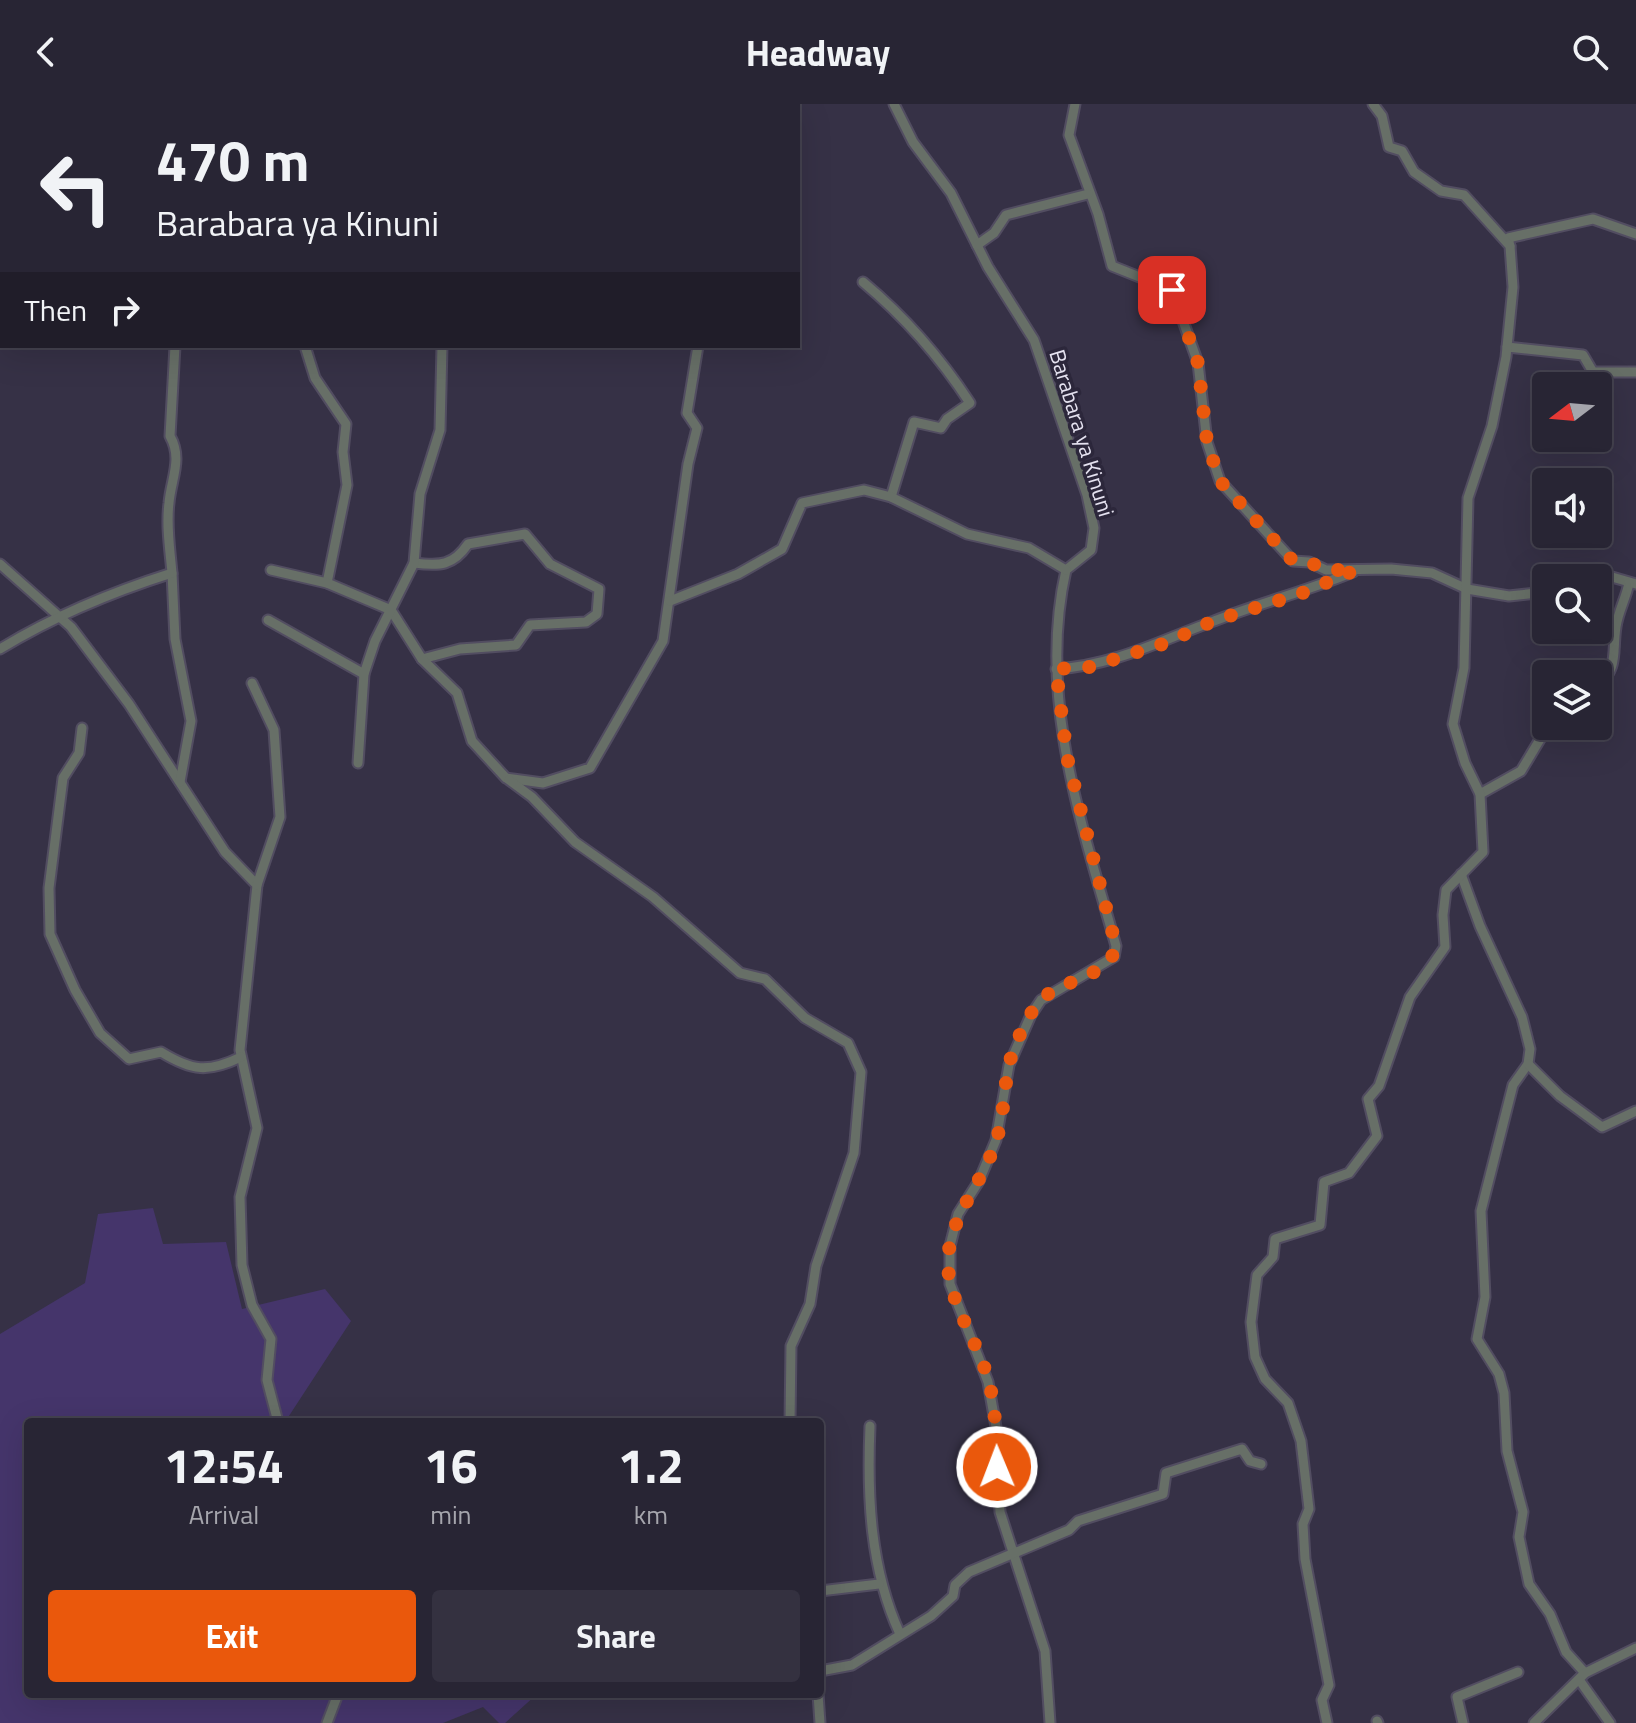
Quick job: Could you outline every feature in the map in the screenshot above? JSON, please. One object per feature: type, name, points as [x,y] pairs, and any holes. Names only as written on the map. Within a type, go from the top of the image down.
[{"type":"street","name":"Barabara ya Kinuni","points":[[894,104],[913,142],[951,193],[977,245],[1034,340],[1087,495],[1094,541],[1091,550],[1066,570]]},
{"type":"street","points":[[1075,104],[1069,135],[1088,194],[1098,214],[1112,266],[1172,290],[1198,363],[1207,442],[1220,481],[1293,561],[1309,562],[1326,570],[1391,569],[1432,573],[1467,589],[1509,596],[1532,594]]},
{"type":"street","points":[[1373,104],[1382,116],[1389,147],[1402,151],[1414,172],[1441,191],[1464,195],[1510,246]]},
{"type":"street","points":[[977,245],[994,233],[1006,215],[1088,194]]},
{"type":"street","points":[[1327,1723],[1322,1700],[1329,1685],[1305,1559],[1303,1524],[1309,1509],[1304,1455],[1288,1403],[1265,1379],[1255,1357],[1251,1322],[1257,1275],[1273,1257],[1275,1239],[1320,1225],[1324,1182],[1349,1173],[1377,1136],[1368,1099],[1379,1086],[1410,997],[1445,947],[1445,894],[1483,852],[1480,794],[1465,763],[1453,724],[1464,668],[1468,498],[1492,426],[1507,347],[1513,287],[1508,238],[1593,219],[1636,234]]},
{"type":"street","points":[[863,282],[901,313],[921,342],[943,362],[970,403],[947,419],[941,428],[914,422],[891,497]]},
{"type":"street","points":[[1507,347],[1583,355],[1593,372],[1636,372]]},
{"type":"street","points":[[175,348],[170,436],[176,447],[177,463],[168,521],[175,639],[191,721],[179,773],[181,785]]},
{"type":"street","points":[[306,348],[315,378],[346,424],[343,452],[347,485],[327,583]]},
{"type":"street","points":[[358,763],[364,674],[414,563],[420,494],[440,430],[442,348]]},
{"type":"street","points":[[506,778],[543,783],[590,768],[663,641],[688,464],[697,428],[687,413],[698,348]]},
{"type":"street","points":[[670,601],[738,574],[782,549],[802,503],[864,490],[891,497],[967,534],[1029,548],[1066,570],[1056,669],[1067,757],[1116,946],[1108,963],[1041,1000],[1031,1015],[1009,1065],[996,1140],[979,1181],[958,1214],[950,1246],[950,1284],[988,1382],[996,1427],[1000,1512],[1045,1651],[1050,1723]]},
{"type":"street","points":[[414,563],[442,566],[459,557],[468,544],[525,534],[550,564],[599,589],[597,614],[586,622],[530,625],[516,645],[460,649],[422,659]]},
{"type":"street","points":[[0,564],[60,617],[129,704],[225,852],[257,885]]},
{"type":"street","points":[[271,570],[327,583],[391,610],[422,659],[457,693],[472,741],[506,778],[532,797],[575,842],[653,897],[740,973],[765,979],[805,1018],[848,1043],[861,1072],[854,1153],[816,1266],[810,1304],[791,1346],[790,1418]]},
{"type":"street","points":[[1056,669],[1090,667],[1166,643],[1213,621],[1300,594],[1356,570]]},
{"type":"street","points":[[0,649],[117,590],[172,573]]},
{"type":"street","points":[[1612,577],[1632,584],[1616,624],[1615,663],[1612,667]]},
{"type":"street","points":[[268,620],[364,674]]},
{"type":"street","points":[[252,683],[274,730],[280,817],[257,885],[241,1057],[257,1128],[240,1197],[242,1265],[252,1305],[271,1339],[267,1380],[277,1418]]},
{"type":"street","points":[[82,728],[79,753],[63,778],[49,888],[50,934],[75,990],[100,1033],[129,1059],[161,1052],[186,1067],[218,1068],[241,1057]]},
{"type":"street","points":[[1480,794],[1521,771],[1540,740]]},
{"type":"street","points":[[1461,874],[1480,926],[1522,1017],[1530,1049],[1528,1064],[1513,1085],[1481,1211],[1485,1297],[1477,1339],[1499,1374],[1504,1393],[1507,1451],[1523,1512],[1518,1532],[1529,1584],[1550,1614],[1566,1652],[1610,1723]]},
{"type":"street","points":[[1528,1064],[1560,1096],[1602,1127],[1636,1111]]},
{"type":"street","points":[[870,1426],[866,1472],[879,1584],[900,1634]]},
{"type":"street","points":[[824,1670],[852,1665],[945,1605],[953,1596],[955,1585],[969,1572],[1069,1530],[1078,1521],[1163,1494],[1166,1473],[1242,1449],[1250,1461],[1261,1464]]},
{"type":"street","points":[[824,1591],[879,1584]]},
{"type":"street","points":[[1534,1723],[1599,1663],[1636,1648]]},
{"type":"street","points":[[1463,1723],[1457,1697],[1518,1672]]},
{"type":"street","points":[[327,1723],[336,1698]]},
{"type":"street","points":[[818,1698],[820,1723]]},
{"type":"shaded area","points":[[153,1208],[163,1244],[226,1242],[242,1309],[325,1289],[351,1321],[288,1418],[24,1418],[24,1698],[533,1698],[505,1723],[499,1723],[483,1707],[443,1723],[0,1723],[0,1334],[85,1283],[98,1214]]},
{"type":"route","points":[[997,1467],[996,1427],[988,1382],[950,1284],[950,1246],[958,1214],[979,1181],[996,1140],[1009,1065],[1031,1015],[1041,1000],[1108,963],[1114,957],[1116,946],[1062,736],[1056,669],[1090,667],[1166,643],[1213,621],[1300,594],[1356,570],[1326,570],[1309,562],[1293,561],[1220,481],[1207,442],[1198,363],[1172,290]]}]
